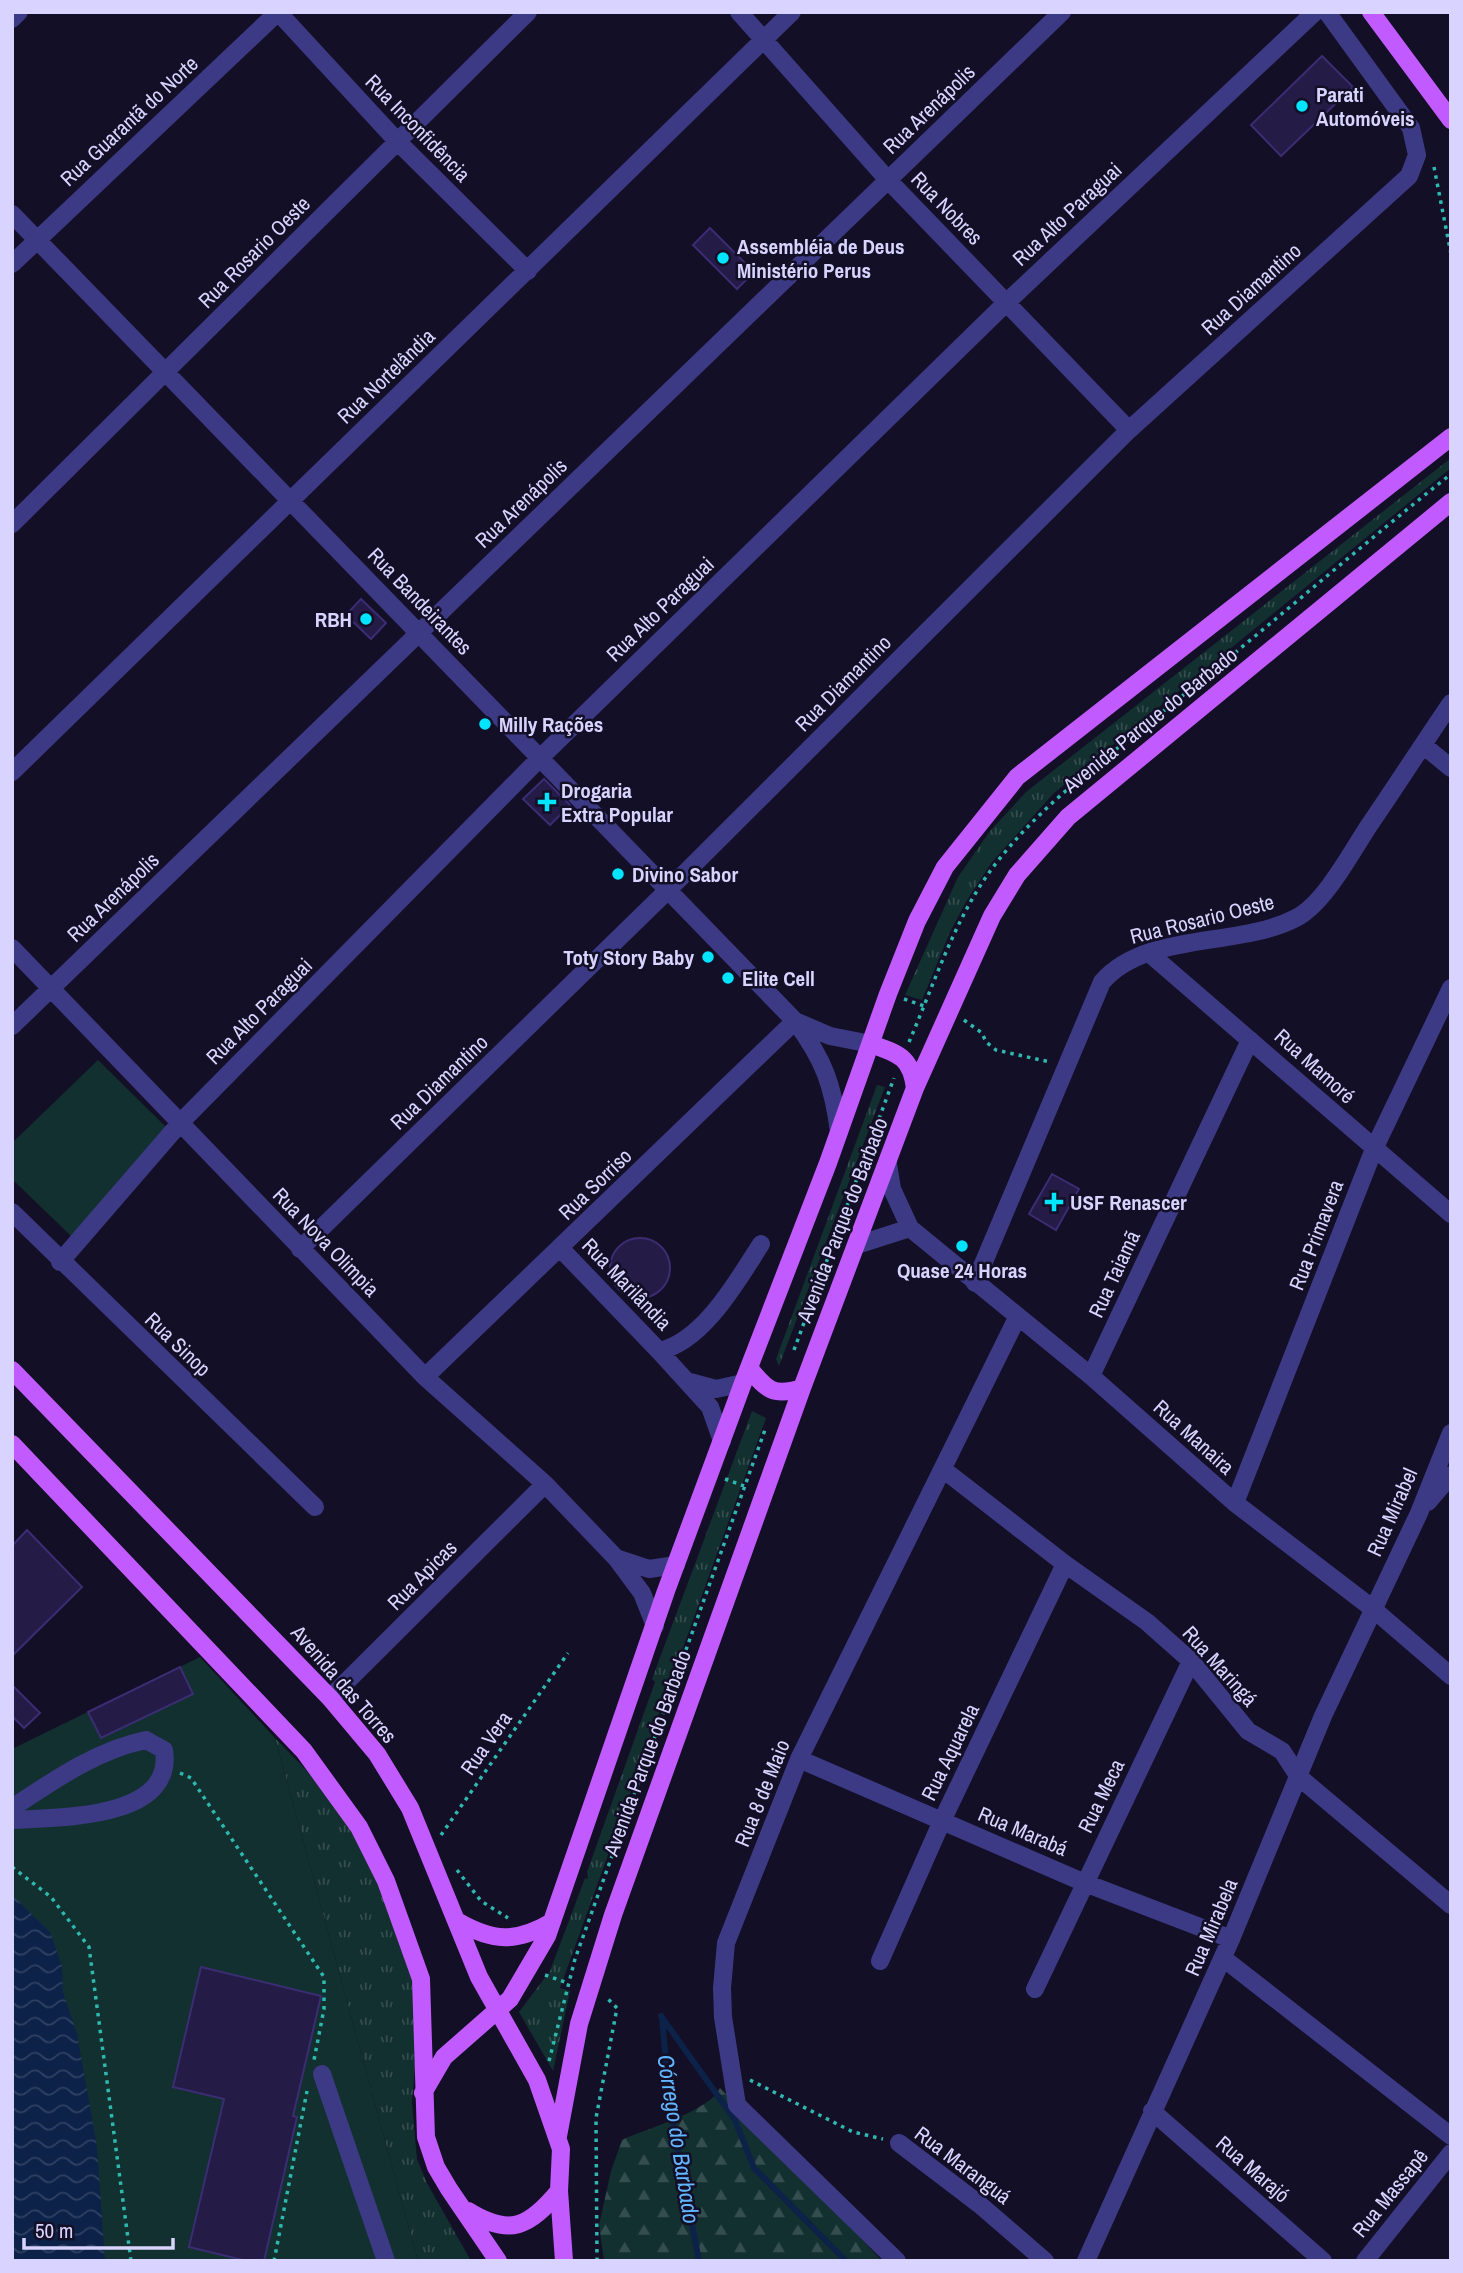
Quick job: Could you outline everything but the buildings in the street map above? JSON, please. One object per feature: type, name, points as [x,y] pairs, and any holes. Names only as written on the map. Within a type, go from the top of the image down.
[{"type":"main road","points":[[1371,12],[1451,120]]},
{"type":"main road","name":"Avenida Parque do Barbado","points":[[423,2093],[444,2057],[510,1999],[534,1962],[552,1922],[676,1565],[888,994],[917,921],[945,867],[1017,777],[1451,437]]},
{"type":"main road","name":"Avenida Parque do Barbado","points":[[558,2136],[567,2079],[588,1990],[803,1388],[915,1088],[992,916],[1017,875],[1068,817],[1451,502]]},
{"type":"main road","points":[[871,1044],[908,1063],[913,1070],[915,1088]]},
{"type":"main road","name":"Avenida das Torres","points":[[12,1370],[330,1698],[377,1754],[410,1808],[497,2013],[537,2080],[558,2136],[564,2261]]},
{"type":"main road","points":[[746,1376],[777,1392],[803,1388]]},
{"type":"main road","points":[[12,1444],[304,1751],[359,1827],[386,1881],[421,1979],[426,2137],[436,2167],[498,2261]]},
{"type":"main road","points":[[457,1921],[484,1935],[504,1938],[527,1936],[552,1922]]},
{"type":"main road","points":[[462,2207],[489,2224],[505,2227],[527,2222],[559,2191]]},
{"type":"street","points":[[12,19],[19,12]]},
{"type":"street","name":"Rua Inconfidência","points":[[278,12],[397,141],[528,271]]},
{"type":"street","name":"Rua Guarantã do Norte","points":[[12,264],[278,12]]},
{"type":"street","name":"Rua Rosario Oeste","points":[[12,524],[528,12]]},
{"type":"street","name":"Rua Nobres","points":[[739,12],[888,180],[1129,430]]},
{"type":"street","name":"Rua Nortelândia","points":[[12,772],[792,12]]},
{"type":"street","name":"Rua Arenápolis","points":[[12,1026],[1062,12]]},
{"type":"street","name":"Rua Alto Paraguai","points":[[60,1262],[181,1122],[540,758],[1007,302],[1315,12]]},
{"type":"street","name":"Rua Diamantino","points":[[300,1249],[668,890],[1129,430],[1409,176],[1418,155],[1411,128],[1327,12]]},
{"type":"street","name":"Rua Bandeirantes","points":[[12,214],[795,1021],[819,1054],[829,1076],[839,1132]]},
{"type":"street","name":"Rua Rosario Oeste","points":[[975,1283],[1102,982],[1123,964],[1149,953],[1262,930],[1298,918],[1316,903],[1331,882],[1451,703]]},
{"type":"street","points":[[1423,745],[1451,768]]},
{"type":"street","name":"Rua Nova Olimpia","points":[[12,948],[425,1377],[545,1484],[616,1558],[642,1593],[655,1626]]},
{"type":"street","name":"Rua Mamoré","points":[[1149,953],[1451,1214]]},
{"type":"street","name":"Rua Primavera","points":[[1235,1503],[1374,1149],[1451,988]]},
{"type":"street","name":"Rua Bandeirantes","points":[[795,1021],[830,1036],[871,1044]]},
{"type":"street","name":"Rua Sorriso","points":[[425,1377],[795,1021]]},
{"type":"street","name":"Rua Taiamã","points":[[1091,1376],[1250,1040]]},
{"type":"street","name":"Rua Manaira","points":[[888,1164],[892,1189],[910,1228],[1091,1376],[1235,1503],[1372,1608],[1451,1676]]},
{"type":"street","name":"Rua Sinop","points":[[12,1212],[60,1262],[314,1507]]},
{"type":"street","points":[[857,1245],[910,1228]]},
{"type":"street","name":"Rua Marilândia","points":[[659,1351],[672,1348],[707,1320],[732,1290],[761,1244]]},
{"type":"street","name":"Rua Marilândia","points":[[561,1249],[690,1382],[713,1412],[722,1441]]},
{"type":"street","name":"Rua 8 de Maio","points":[[897,2261],[737,2105],[729,2070],[722,1988],[726,1943],[799,1759],[1018,1316]]},
{"type":"street","points":[[690,1382],[716,1389],[746,1376]]},
{"type":"street","name":"Rua Mirabel","points":[[1372,1608],[1419,1513],[1451,1433]]},
{"type":"street","name":"Rua Maringá","points":[[944,1470],[1065,1564],[1147,1622],[1191,1661],[1248,1731],[1282,1751],[1299,1777],[1451,1905]]},
{"type":"street","points":[[1419,1513],[1451,1475]]},
{"type":"street","name":"Rua Apicas","points":[[330,1698],[545,1484]]},
{"type":"street","name":"Rua Nova Olimpia","points":[[616,1558],[649,1569],[676,1565]]},
{"type":"street","name":"Rua Aquarela","points":[[880,1961],[942,1821],[1065,1564]]},
{"type":"street","name":"Rua Mirabela","points":[[1086,2261],[1223,1958],[1372,1608]]},
{"type":"street","name":"Rua Meca","points":[[1035,1989],[1191,1661]]},
{"type":"street","points":[[12,1808],[65,1773],[124,1744],[146,1740],[164,1750],[167,1768],[163,1780],[152,1790],[116,1810],[12,1820]]},
{"type":"street","name":"Rua Marabá","points":[[799,1759],[1085,1883],[1231,1939]]},
{"type":"street","points":[[1223,1958],[1451,2136]]},
{"type":"street","points":[[318,2068],[386,2261]]},
{"type":"street","name":"Rua Marajó","points":[[1152,2111],[1323,2261]]},
{"type":"street","name":"Rua Maranguá","points":[[899,2143],[979,2204],[1045,2261]]},
{"type":"street","name":"Rua Massapê","points":[[1365,2261],[1451,2153]]},
{"type":"path","points":[[888,994],[947,1013],[973,1026],[996,1050],[1049,1062],[1067,1069]]},
{"type":"path","points":[[710,1474],[765,1494]]},
{"type":"path","name":"Rua Vera","points":[[430,1852],[568,1653]]},
{"type":"path","points":[[167,1768],[191,1778],[324,1977],[324,2009],[318,2068]]},
{"type":"path","points":[[430,1852],[453,1865],[481,1901],[508,1916]]},
{"type":"path","points":[[12,1867],[51,1897],[89,1947],[131,2261]]},
{"type":"path","points":[[597,2261],[596,2118],[617,2008],[608,1997]]},
{"type":"path","name":"Rua Maranguá","points":[[729,2070],[853,2132],[899,2143]]},
{"type":"path","points":[[274,2261],[308,2088]]},
{"type":"green space","points":[[1451,458],[1451,468],[1053,794],[992,862],[967,900],[950,932],[922,1000],[905,995],[958,877],[990,831],[1026,792]]},
{"type":"green space","points":[[98,1060],[166,1127],[72,1237],[12,1179],[12,1143]]},
{"type":"green space","points":[[877,1085],[885,1087],[779,1366],[776,1359]]},
{"type":"green space","points":[[752,1411],[766,1418],[560,1988],[570,1991],[553,2071],[519,2012],[550,1971],[585,1878],[588,1879],[587,1872],[655,1682],[652,1679]]},
{"type":"green space","points":[[200,1657],[275,1738],[418,2261],[12,2261],[12,1749]]},
{"type":"green space","points":[[275,1738],[306,1770],[350,1825],[382,1887],[412,1969],[416,2056],[412,2103],[417,2159],[427,2183],[471,2261],[418,2261]]},
{"type":"green space","points":[[720,2088],[882,2261],[604,2261],[599,2225],[611,2171],[622,2140],[691,2112],[714,2096]]},
{"type":"water","points":[[12,1895],[50,1932],[62,1966],[63,1992],[77,2034],[97,2147],[105,2261],[12,2261]]},
{"type":"waterway","points":[[661,2016],[735,2120],[754,2168],[846,2261]]},
{"type":"waterway","name":"Córrego do Barbado","points":[[662,2017],[670,2108],[699,2261]]},
{"type":"place","name":"Parati Automóveis","points":[[1302,106]]},
{"type":"place","name":"Assembléia de Deus Ministério Perus","points":[[723,258]]},
{"type":"place","name":"RBH","points":[[366,619]]},
{"type":"place","name":"Milly Rações","points":[[485,724]]},
{"type":"place","name":"Drogaria Extra Popular","points":[[547,802]]},
{"type":"place","name":"Divino Sabor","points":[[618,874]]},
{"type":"place","name":"Toty Story Baby","points":[[708,957]]},
{"type":"place","name":"Elite Cell","points":[[728,978]]},
{"type":"place","name":"USF Renascer","points":[[1054,1202]]},
{"type":"place","name":"Quase 24 Horas","points":[[962,1246]]}]
